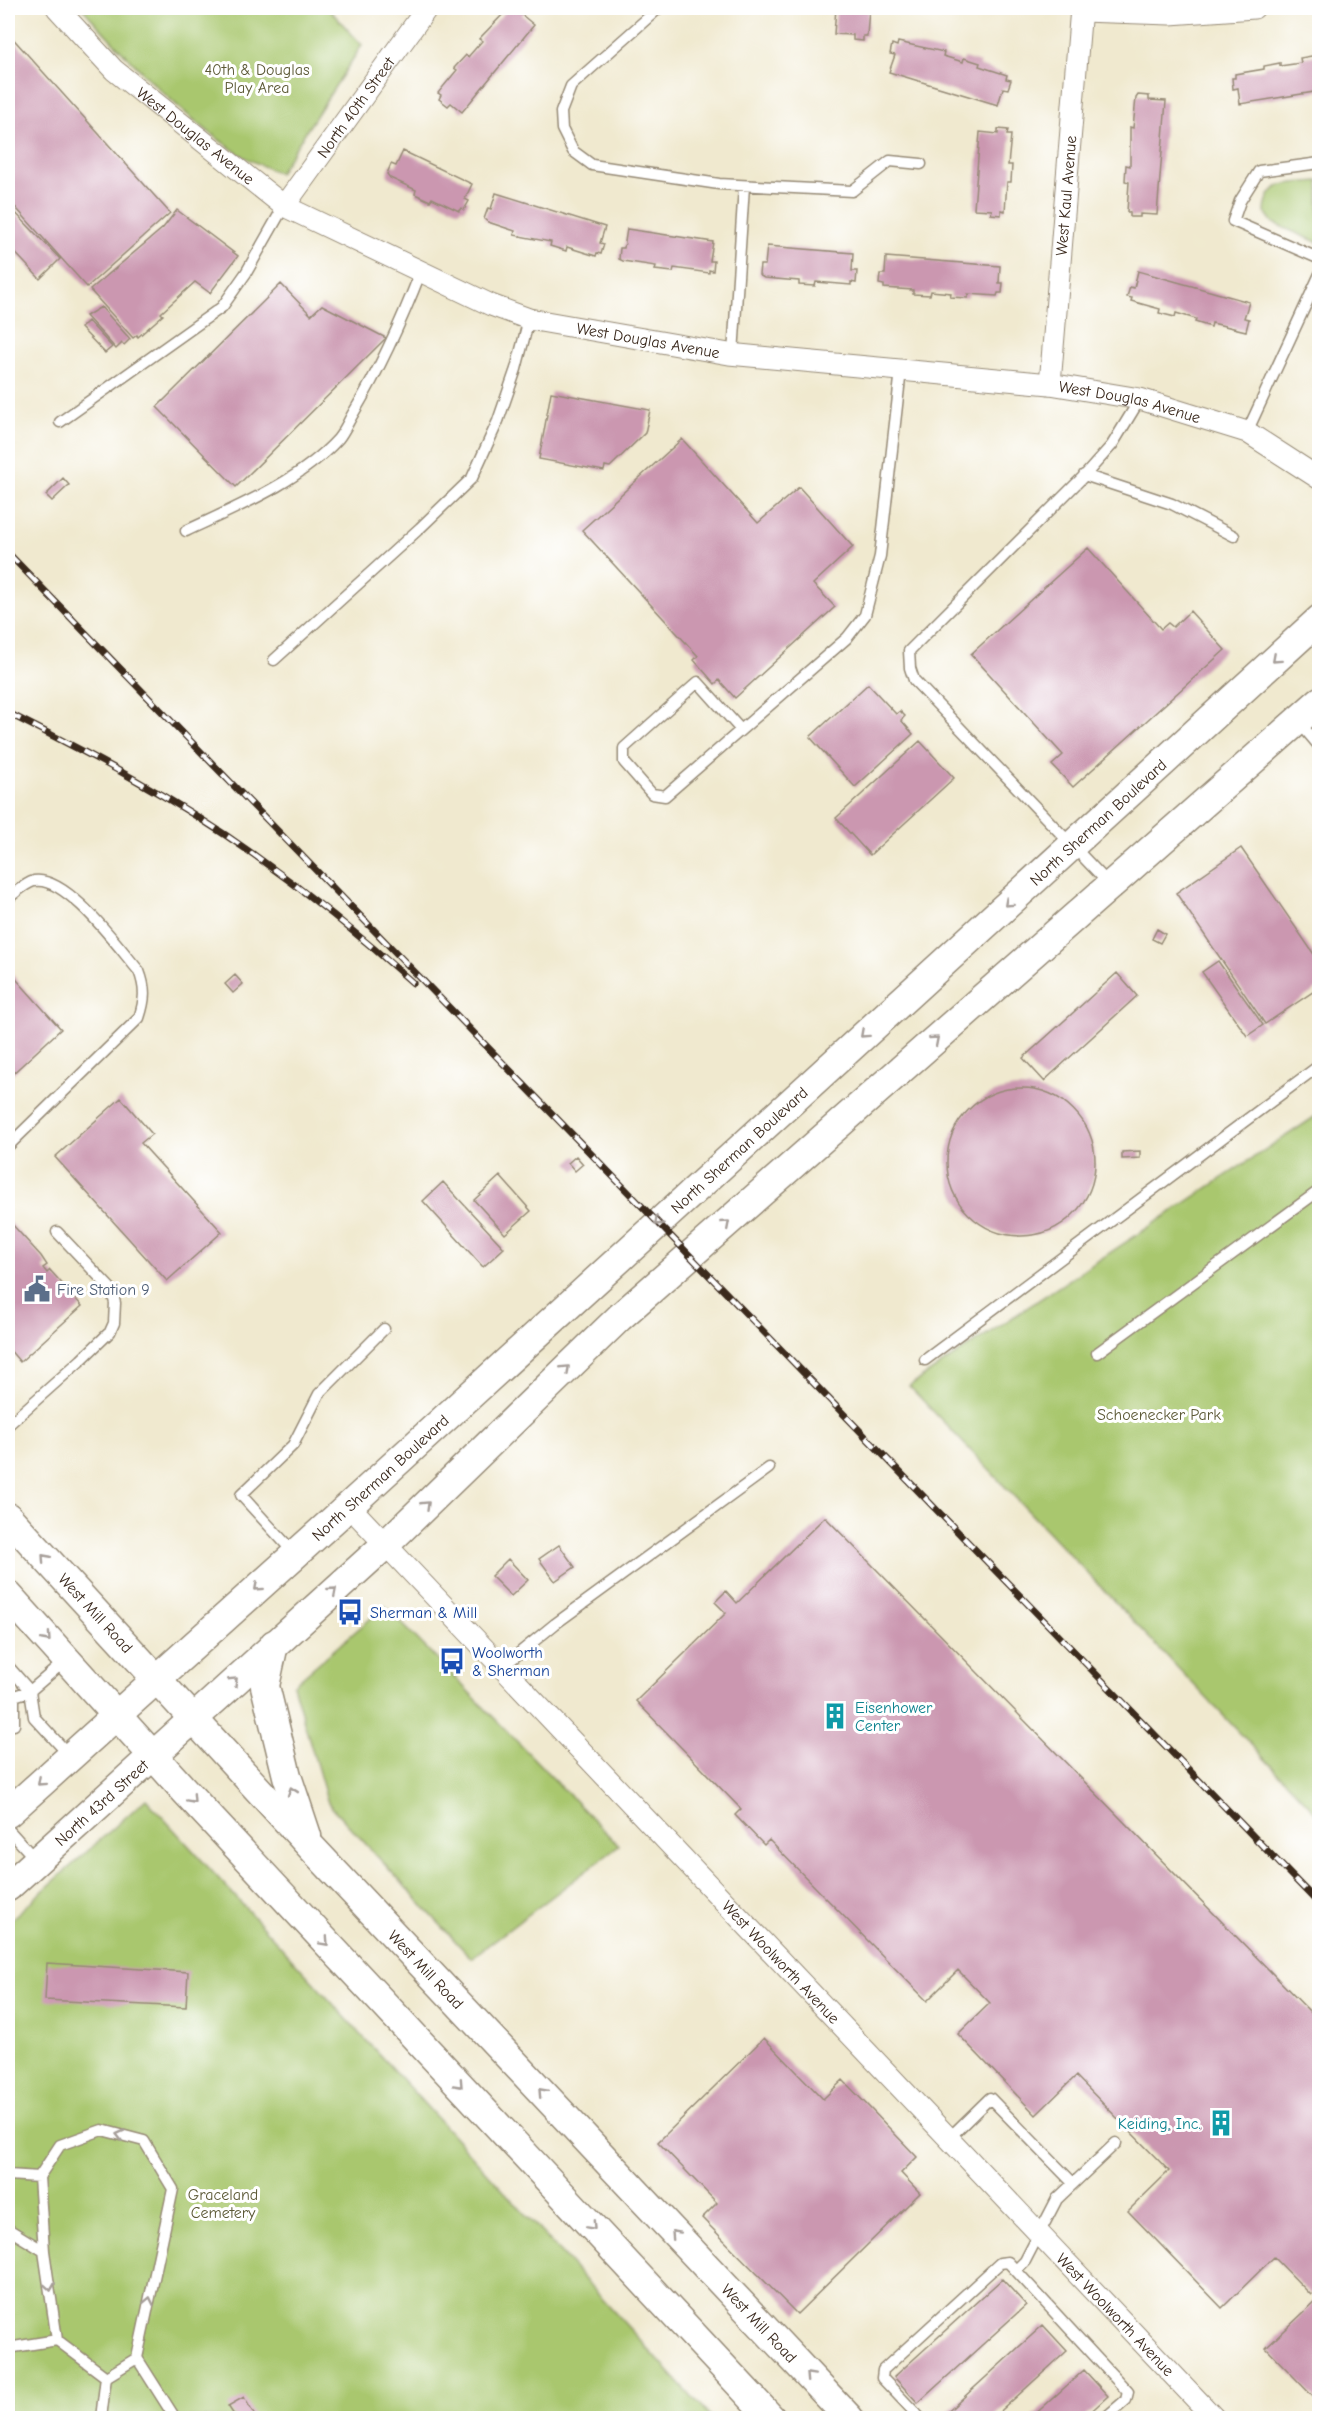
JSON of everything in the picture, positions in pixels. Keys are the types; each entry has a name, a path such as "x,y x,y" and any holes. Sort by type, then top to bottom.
{"main road":[{"name":"North Sherman Boulevard","path":"155,1678 349,1506 1320,619"},
{"path":"194,1719 384,1546 620,1317 1320,701"},
{"name":"West Mill Road","path":"8,1517 311,1847 849,2418"},
{"path":"8,1595 153,1756 771,2418"},
{"path":"274,1644 265,1686 286,1776 311,1847"},
{"path":"8,1813 155,1678"},
{"name":"North 43rd Street","path":"8,1887 194,1719"}],"street":[{"name":"West Douglas Avenue","path":"57,8 114,70 284,207 528,319 733,354 1050,384 1140,399 1247,432 1320,479"},
{"name":"North 40th Street","path":"284,207 427,8"},
{"path":"1081,9 1170,14 1254,8"},
{"name":"West Kaul Avenue","path":"1050,384 1081,9"},
{"name":"West Woolworth Avenue","path":"349,1506 384,1546 1040,2235 1203,2415"}],"lane":[{"path":"659,8 571,86 561,112 562,129 573,151 592,165 744,186 852,191 890,161 921,164"},
{"path":"1320,163 1259,171 1240,201 1233,221 1320,259"},
{"path":"733,354 744,186"},
{"path":"60,422 222,307 246,273 284,207"},
{"path":"186,531 290,479 338,439 363,398 400,324 421,271"},
{"path":"1247,432 1320,274"},
{"path":"274,660 472,478 498,421 516,369 528,319"},
{"path":"741,730 698,682 624,748 624,762 652,794 665,796 847,638 865,615 880,556 901,370"},
{"path":"1111,886 914,680 909,651 1112,445 1140,399"},
{"path":"1084,475 1172,504 1234,536"},
{"path":"1297,721 1320,747"},
{"path":"8,898 33,881 47,881 65,891 140,971 144,984 145,1001 139,1018 8,1146"},
{"path":"925,1360 1320,1065"},
{"path":"1097,1353 1320,1190"},
{"path":"8,1425 81,1360 110,1332 114,1323 115,1303 111,1289 57,1232"},
{"path":"295,1554 241,1495 293,1445 320,1394 384,1329"},
{"path":"501,1668 555,1624 769,1468"},
{"path":"14,1725 10,1698 30,1691 66,1660"},
{"path":"8,1666 30,1691 34,1717 70,1756"},
{"path":"8,1829 37,1860"},
{"path":"948,2139 990,2098 1073,2183"},
{"path":"106,2377 57,2340 44,2251 39,2177 60,2145 102,2130 144,2141 172,2189 137,2358 175,2418"},
{"path":"1016,2270 1025,2261 1057,2199 1116,2143"},
{"path":"8,2175 39,2177"},
{"path":"8,2229 44,2251"},
{"path":"920,2418 882,2378 883,2370 1000,2263 1008,2262 1128,2392 1126,2400 1105,2418"},
{"path":"8,2348 57,2340"},
{"path":"106,2377 137,2358"},
{"path":"101,2418 106,2377"}],"green space":[{"name":"40th & Douglas Play Area","path":"82,8 328,8 362,45 279,173 243,156 195,121 136,66"},
{"path":"1319,181 1319,243 1273,223 1265,212 1270,193 1276,188 1291,183"},
{"name":"Schoenecker Park","path":"1319,1114 1319,1816 909,1386"},
{"path":"385,1606 619,1846 471,1958 328,1803 293,1685"},
{"name":"Graceland Cemetery","path":"146,1799 711,2418 8,2418 8,1922"}],"building":[{"path":"509,8 520,8 525,11 522,15 534,25 462,112 451,103 448,106 439,99 441,95 438,93 457,70 454,68 466,55 468,57 482,41 479,39"},
{"path":"836,8 869,8 867,36 863,36 863,41 853,40 853,35 834,34"},
{"path":"8,33 170,213 87,287 8,199"},
{"path":"898,42 944,52 943,56 963,62 964,58 980,63 979,66 1007,75 1006,79 1011,80 1008,89 1003,88 998,105 889,72 895,55 890,54 892,44 897,46"},
{"path":"1317,55 1320,60 1320,91 1240,104 1238,88 1233,89 1232,78 1235,78 1235,74 1264,69 1264,66 1280,63 1280,66 1301,63 1300,58"},
{"path":"1138,95 1149,96 1149,100 1166,101 1157,215 1140,214 1140,217 1130,217 1130,212 1127,212 1129,182 1125,181 1126,165 1130,166 1130,127 1133,128"},
{"path":"998,129 1008,130 1007,135 1011,135 1008,165 1012,165 1011,182 1007,182 1005,211 1001,210 1001,215 991,214 992,210 974,209 980,132 998,134"},
{"path":"403,151 472,184 465,199 469,201 464,210 461,208 459,211 432,198 430,201 415,194 416,190 390,178 387,174 391,164 396,166"},
{"path":"496,193 605,227 600,243 604,244 601,254 597,253 596,256 567,247 566,251 550,246 551,242 514,235 515,231 488,222 484,219 488,208 491,209"},
{"path":"8,205 60,259 40,279 8,245"},
{"path":"177,210 238,256 210,293 195,282 161,313 163,315 138,337 137,335 133,338 90,290 163,228"},
{"path":"627,229 713,242 710,261 714,261 713,271 709,270 709,273 674,268 673,272 655,270 656,266 623,261 619,259 620,248 624,248"},
{"path":"767,246 853,253 852,271 857,271 856,283 851,282 851,285 816,282 815,286 799,285 799,281 764,278 759,275 760,265 765,265"},
{"path":"886,257 1000,266 999,283 1003,283 1002,293 998,293 997,296 968,294 968,298 950,297 951,293 931,291 930,295 913,294 913,290 884,288 884,285 879,284 880,274 885,274"},
{"path":"1138,271 1249,302 1244,318 1249,319 1246,331 1212,323 1211,327 1195,322 1196,319 1176,313 1175,317 1159,313 1160,309 1131,301 1132,298 1127,297 1130,287 1134,288"},
{"path":"281,284 311,315 322,305 386,338 236,487 157,407"},
{"path":"101,307 130,339 116,349 86,316"},
{"path":"88,321 112,347 105,353 81,328"},
{"path":"551,392 650,410 645,433 610,467 605,466 604,471 539,459"},
{"path":"682,439 758,523 799,487 853,547 813,584 835,607 735,698 719,680 715,684 694,660 698,656 582,530"},
{"path":"63,478 69,485 52,501 46,495"},
{"path":"1088,548 1161,629 1168,623 1173,627 1190,611 1225,650 1073,787 1052,765 1063,755 971,654"},
{"path":"868,684 896,714 900,711 905,716 901,720 913,734 855,787 810,737"},
{"path":"920,741 954,778 870,855 836,818"},
{"path":"1241,848 1320,963 1320,987 1265,1024 1176,893"},
{"path":"1157,929 1165,934 1160,943 1152,939"},
{"path":"1218,961 1263,1025 1247,1036 1202,972"},
{"path":"8,970 61,1029 8,1078"},
{"path":"1117,973 1137,996 1044,1081 1023,1058"},
{"path":"235,975 243,984 233,993 225,984"},
{"path":"1021,1088 1049,1094 1073,1110 1089,1134 1095,1162 1089,1190 1073,1214 1049,1230 1021,1236 993,1230 969,1214 953,1190 947,1162 953,1134 969,1110 993,1094"},
{"path":"121,1098 152,1134 141,1143 222,1232 167,1281 55,1157"},
{"path":"1140,1151 1140,1158 1122,1159 1122,1152"},
{"path":"576,1156 583,1164 575,1171 568,1163"},
{"path":"500,1176 531,1211 505,1234 474,1200"},
{"path":"443,1182 504,1248 483,1267 423,1201"},
{"name":"Fire Station 9","path":"10,1222 41,1256 47,1265 43,1268 47,1273 50,1270 82,1306 20,1362 8,1348 8,1224"},
{"path":"825,1517 1320,2022 1320,2287 1311,2295 1274,2257 1222,2308 1128,2211 1169,2171 1076,2076 1036,2115 958,2034 990,2003 958,1970 927,2001 769,1840 764,1845 735,1815 741,1809 636,1701 726,1613 715,1602 726,1591 737,1603"},
{"path":"559,1545 575,1567 555,1581 539,1559"},
{"path":"508,1559 528,1580 511,1596 491,1576"},
{"path":"47,1963 188,1972 186,2007 45,2000"},
{"path":"764,2038 823,2099 843,2080 917,2157 901,2173 920,2193 797,2314 702,2218 717,2203 658,2142"},
{"path":"1002,2279 1026,2305 918,2403 894,2377"},
{"path":"1320,2297 1320,2404 1266,2348"},
{"path":"1043,2325 1067,2351 993,2418 941,2418"},
{"path":"1084,2370 1108,2396 1084,2418 1031,2418"},
{"path":"244,2397 256,2418 236,2418 228,2406"}],"railway":[{"path":"8,553 1320,1905"},
{"path":"8,713 133,779 224,834 315,900 413,983"}],"place":[{"name":"Fire Station 9","path":"37,1289"},
{"name":"Sherman & Mill","path":"350,1612"},
{"name":"Woolworth & Sherman","path":"452,1661"},
{"name":"Eisenhower Center","path":"835,1716"},
{"name":"Keiding, Inc.","path":"1221,2123"}]}
